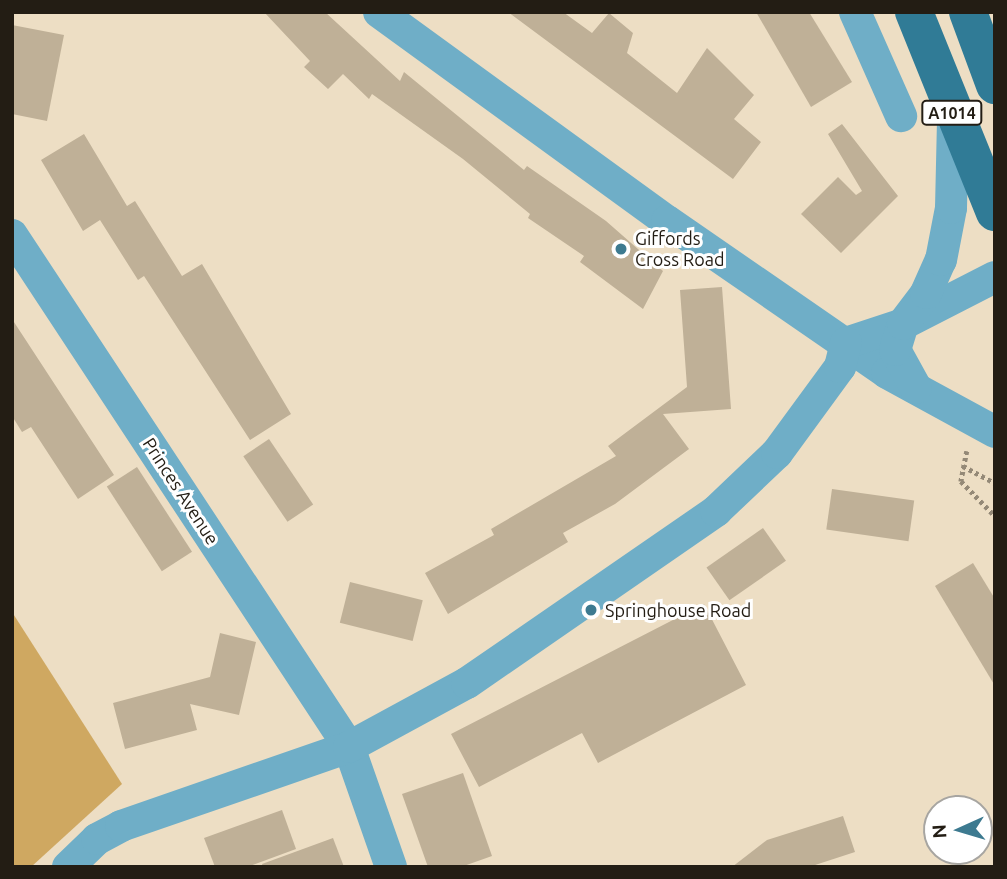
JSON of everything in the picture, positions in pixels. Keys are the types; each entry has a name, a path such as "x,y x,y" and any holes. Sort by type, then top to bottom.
{"main road":[{"name":"A1014","path":"914,12 953,117 995,212"},
{"name":"A1014","path":"968,12 995,85"}],"street":[{"path":"379,12 667,222 916,389 995,432"},
{"path":"855,12 901,116"},
{"path":"916,389 895,350 903,324 926,293 941,260 951,208 953,117"},
{"name":"Princes Avenue","path":"12,235 349,747 391,867"},
{"path":"846,343 903,324 995,277"},
{"path":"68,867 97,839 121,826 349,747 467,684 716,511 777,453 840,368 846,343"}],"path":[{"path":"995,483 963,466 961,481 995,516"}],"shaded area":[{"path":"12,612 122,784 31,867 12,867"}],"building":[{"path":"264,12 325,12 400,81 404,72 524,170 527,166 606,221 663,271 643,309 580,262 584,256 528,218 530,214 463,159 372,94 369,99 343,74 328,89 304,67 310,61"},
{"path":"508,12 563,12 592,33 609,13 633,33 627,53 677,93 707,48 754,95 734,119 761,142 733,179"},
{"path":"756,12 809,12 852,82 811,107"},
{"path":"12,25 64,35 47,121 12,114"},
{"path":"842,124 898,196 841,253 801,214 838,177 856,195 862,191 828,134"},
{"path":"84,134 127,206 135,201 182,276 202,264 291,414 250,440 144,276 138,280 100,220 83,231 41,160"},
{"path":"722,287 731,409 663,414 689,449 615,504 563,533 568,542 448,614 425,573 494,535 491,529 616,456 608,446 687,387 680,290"},
{"path":"12,319 114,475 78,499 31,427 22,432 12,416"},
{"path":"269,439 313,504 287,522 243,456"},
{"path":"137,467 192,552 162,571 107,487"},
{"path":"832,489 914,501 908,541 826,530"},
{"path":"763,528 786,561 729,600 706,568"},
{"path":"973,563 995,599 995,686 935,586"},
{"path":"350,582 423,600 413,641 340,623"},
{"path":"704,604 746,685 598,763 582,733 479,787 451,734"},
{"path":"220,633 256,642 239,715 190,704 197,730 125,749 113,703 210,677"},
{"path":"463,773 492,856 461,867 428,867 402,794"},
{"path":"282,810 296,849 247,867 215,867 204,838"},
{"path":"843,816 855,852 809,867 732,867 767,840"},
{"path":"333,838 344,867 263,867 262,864"}],"place":[{"name":"Giffords Cross Road","path":"621,249"},
{"name":"Springhouse Road","path":"591,610"}]}
